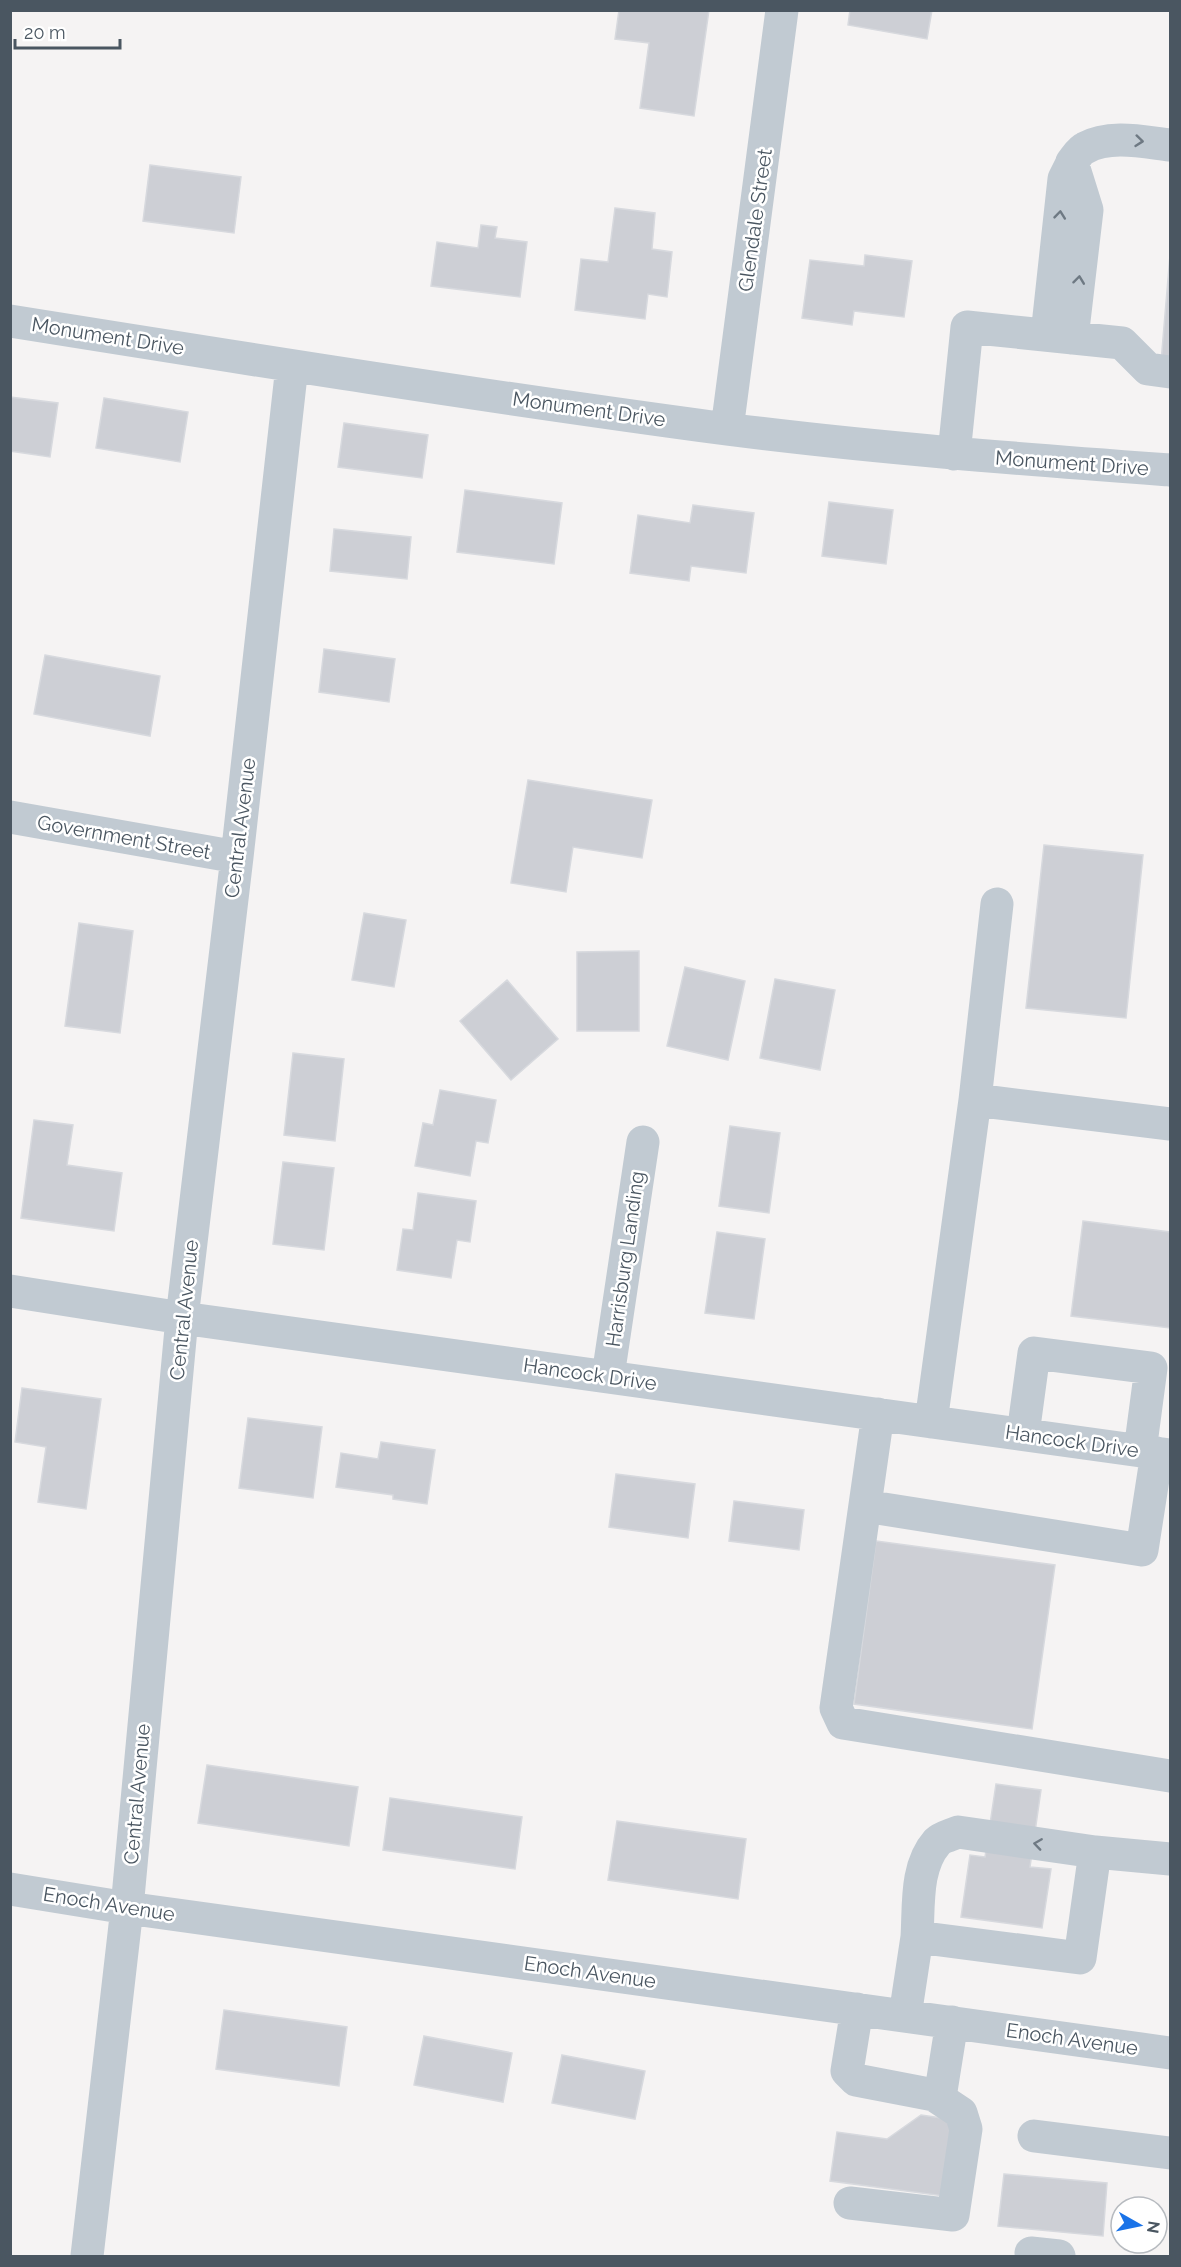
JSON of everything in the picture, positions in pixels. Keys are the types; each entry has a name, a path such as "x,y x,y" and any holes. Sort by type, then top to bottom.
{"street":[{"name":"Glendale Street","path":"727,429 782,10"},
{"path":"1060,337 1087,210 1072,162 1084,148 1102,142 1124,140 1170,145"},
{"name":"Monument Drive","path":"10,321 292,366 727,429 954,454 1170,470"},
{"path":"954,454 967,327 1122,343 1148,369 1170,372"},
{"name":"Central Avenue","path":"87,2256 127,1908 182,1318 292,366"},
{"name":"Government Street","path":"10,817 237,856"},
{"path":"931,1422 975,1100 997,904"},
{"path":"975,1100 1170,1124"},
{"name":"Harrisburg Landing","path":"608,1376 643,1142"},
{"name":"Hancock Drive","path":"10,1291 182,1318 1156,1453"},
{"path":"865,1506 1142,1550 1156,1453 1150,1368 1034,1353 1023,1434"},
{"path":"878,1414 836,1708 843,1723 1170,1776"},
{"path":"905,2016 917,1937 920,1884 926,1860 938,1841 958,1832 1095,1852 1170,1859"},
{"path":"917,1937 1080,1958 1095,1852"},
{"name":"Enoch Avenue","path":"10,1889 127,1908 1170,2053"},
{"path":"850,2203 953,2215 966,2129 961,2113 934,2095 856,2080 847,2071 857,2009"},
{"path":"934,2095 941,2091 952,2022"},
{"path":"1034,2136 1170,2153"}],"building":[{"path":"619,10 709,10 694,116 640,108 649,43 615,39"},
{"path":"850,10 932,10 927,39 848,25"},
{"path":"150,165 241,177 234,233 143,221"},
{"path":"615,208 655,213 652,249 672,252 667,297 648,294 645,319 575,310 581,259 608,262"},
{"path":"481,225 497,227 495,238 527,242 520,297 431,286 437,242 478,248"},
{"path":"865,255 912,261 904,317 854,311 852,325 802,318 810,260 864,266"},
{"path":"1170,255 1170,363 1161,362"},
{"path":"10,397 58,403 50,457 10,451"},
{"path":"104,398 188,412 180,462 96,448"},
{"path":"344,423 428,435 422,478 338,467"},
{"path":"465,490 562,503 554,564 457,552"},
{"path":"829,502 893,510 886,564 822,556"},
{"path":"693,505 754,513 746,573 691,566 689,581 630,573 638,515 690,523"},
{"path":"334,529 411,537 407,579 330,571"},
{"path":"324,649 395,659 389,702 319,692"},
{"path":"45,655 160,676 150,736 34,714"},
{"path":"528,780 652,800 642,858 573,847 566,892 511,883"},
{"path":"1044,845 1143,855 1126,1018 1026,1008"},
{"path":"364,913 406,920 394,987 352,980"},
{"path":"79,923 133,931 120,1033 65,1026"},
{"path":"639,951 639,1031 577,1031 577,952"},
{"path":"685,967 745,981 728,1060 667,1046"},
{"path":"775,979 835,990 820,1070 760,1058"},
{"path":"507,980 558,1039 511,1080 460,1021"},
{"path":"293,1053 344,1059 335,1141 284,1135"},
{"path":"440,1090 496,1100 488,1143 476,1141 470,1176 415,1166 423,1123 433,1125"},
{"path":"34,1120 73,1125 67,1165 122,1173 114,1231 21,1218"},
{"path":"730,1126 780,1133 769,1213 719,1206"},
{"path":"283,1162 334,1168 324,1250 273,1244"},
{"path":"418,1193 476,1201 470,1242 457,1240 451,1278 397,1270 403,1229 413,1230"},
{"path":"1083,1221 1170,1232 1170,1328 1071,1316"},
{"path":"717,1232 765,1239 754,1319 705,1313"},
{"path":"22,1388 101,1399 86,1509 38,1502 46,1447 15,1442"},
{"path":"248,1418 322,1427 313,1498 239,1488"},
{"path":"381,1442 435,1450 427,1504 393,1499 393,1495 336,1487 341,1453 378,1459"},
{"path":"616,1474 695,1484 688,1538 609,1527"},
{"path":"734,1501 804,1510 799,1550 729,1541"},
{"path":"876,1541 1055,1565 1032,1729 854,1704"},
{"path":"207,1765 358,1787 349,1846 198,1823"},
{"path":"996,1784 1041,1790 1030,1867 1051,1869 1042,1928 961,1917 970,1855 985,1857"},
{"path":"390,1798 522,1817 515,1869 383,1850"},
{"path":"617,1821 746,1839 738,1899 608,1880"},
{"path":"224,2010 347,2027 339,2086 216,2069"},
{"path":"424,2036 512,2053 503,2102 414,2085"},
{"path":"562,2055 645,2071 635,2119 552,2103"},
{"path":"921,2115 955,2120 944,2196 830,2181 837,2132 887,2139"},
{"path":"1004,2174 1107,2183 1103,2236 998,2226"}]}
